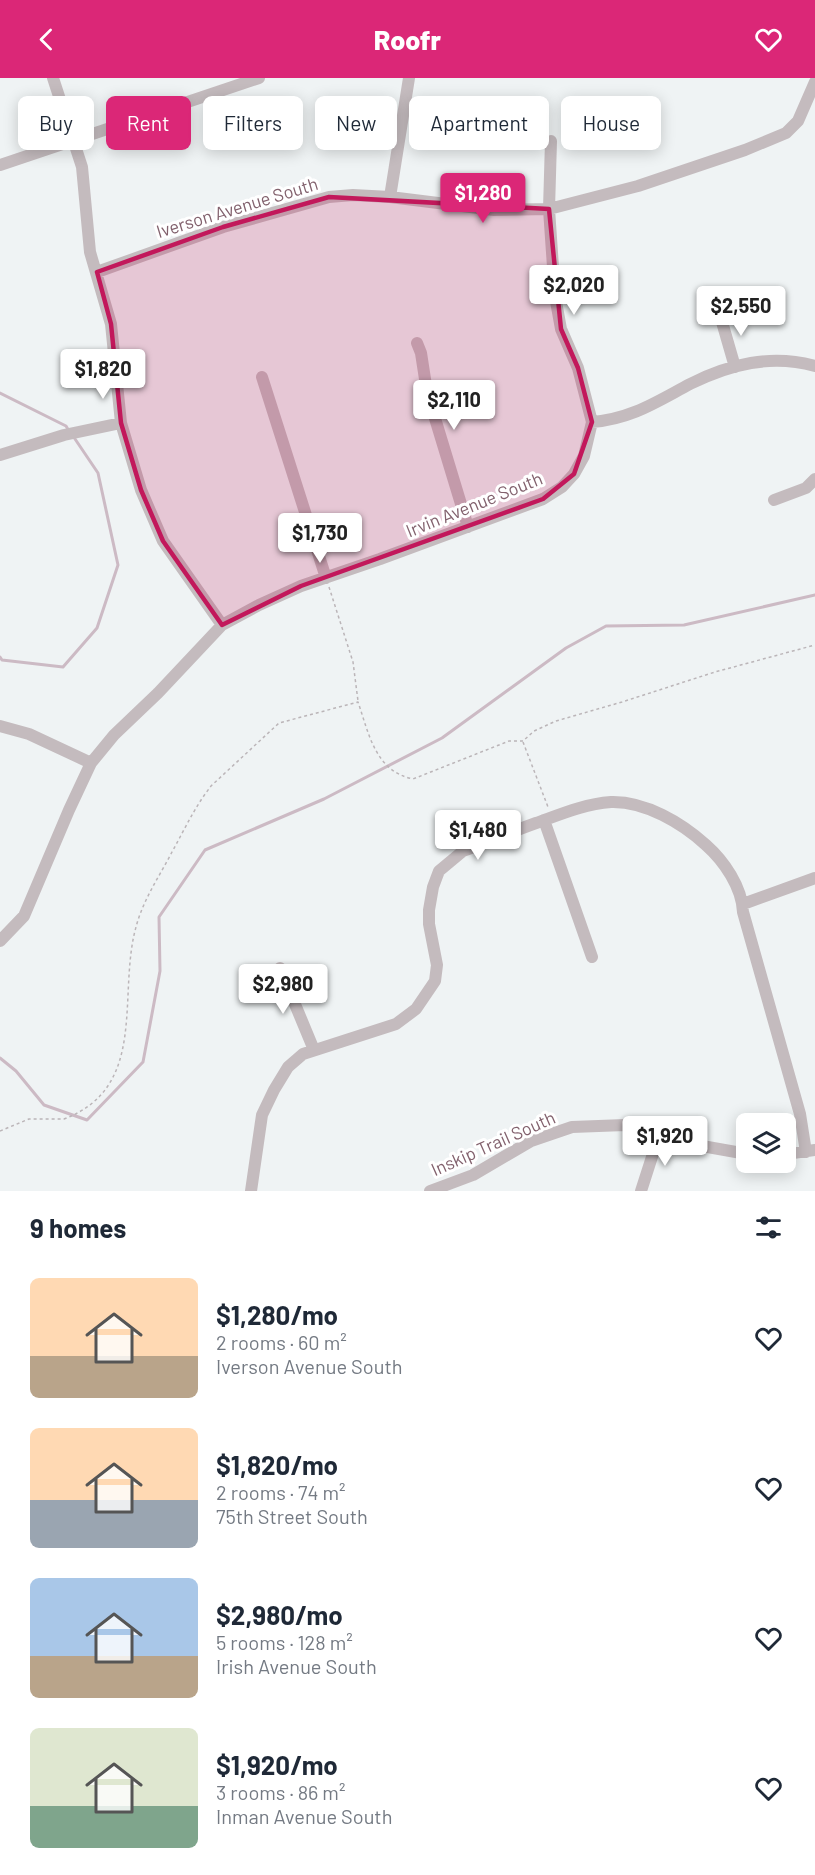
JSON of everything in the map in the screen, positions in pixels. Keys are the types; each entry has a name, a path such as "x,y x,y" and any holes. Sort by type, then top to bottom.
{"street":[{"path":"53,78 59,96"},
{"path":"94,133 259,78"},
{"path":"390,197 409,78"},
{"name":"Iverson Avenue South","path":"98,272 223,227 316,199 353,195 390,197 494,210 549,210 638,186 745,150 786,133 798,121 815,82"},
{"path":"550,141 549,210 555,296 561,329 578,368 592,422 634,414 692,383 735,367 785,359 815,366"},
{"path":"0,165 43,150"},
{"path":"76,150 82,167 90,252 98,272 111,324 121,423 141,490 163,541 222,625"},
{"path":"725,307 722,322 735,367"},
{"path":"417,343 421,353 427,392 468,527"},
{"path":"262,377 326,578"},
{"name":"Irvin Avenue South","path":"0,941 24,916 91,763 114,735 158,693 222,625 259,604 543,499 562,487 574,474 584,456 592,422"},
{"path":"0,455 64,435 121,423"},
{"path":"774,500 806,488 815,479"},
{"path":"0,726 29,734 91,763"},
{"path":"251,1191 262,1115 288,1067 303,1054 396,1024 416,1009 435,981 437,965 429,924 429,910 433,887 439,871 462,851 579,807 613,802 646,808 695,836 717,855 730,874 743,904 743,912 810,1151"},
{"path":"548,819 592,957"},
{"path":"743,904 815,878"},
{"path":"280,968 314,1050"},
{"name":"Inskip Trail South","path":"430,1191 473,1174 531,1141 572,1127 625,1125 674,1141 736,1152"},
{"path":"641,1191 659,1135"}],"path":[{"path":"326,578 353,662 358,702 382,763 407,778 413,779 509,741 523,741 534,731 556,721 715,672 815,645"},
{"path":"0,1131 29,1119 69,1117 91,1104 109,1086 123,1050 131,955 136,926 150,890 193,811 211,786 279,723 358,702"},
{"path":"523,741 548,819"}],"highlighted area":[{"path":"329,197 549,209 561,329 578,368 592,422 574,474 543,499 301,586 222,625 163,541 141,490 121,423 111,324 97,272 223,227"}],"waterway":[{"path":"0,393 66,426 69,431"},
{"path":"0,657 2,660 63,667 97,628 118,565 98,473 73,436"},
{"path":"0,1058 16,1071 44,1105 87,1120 143,1062 160,971 159,917 205,850 324,799 442,738 566,648 606,626 684,625 815,595"}]}
